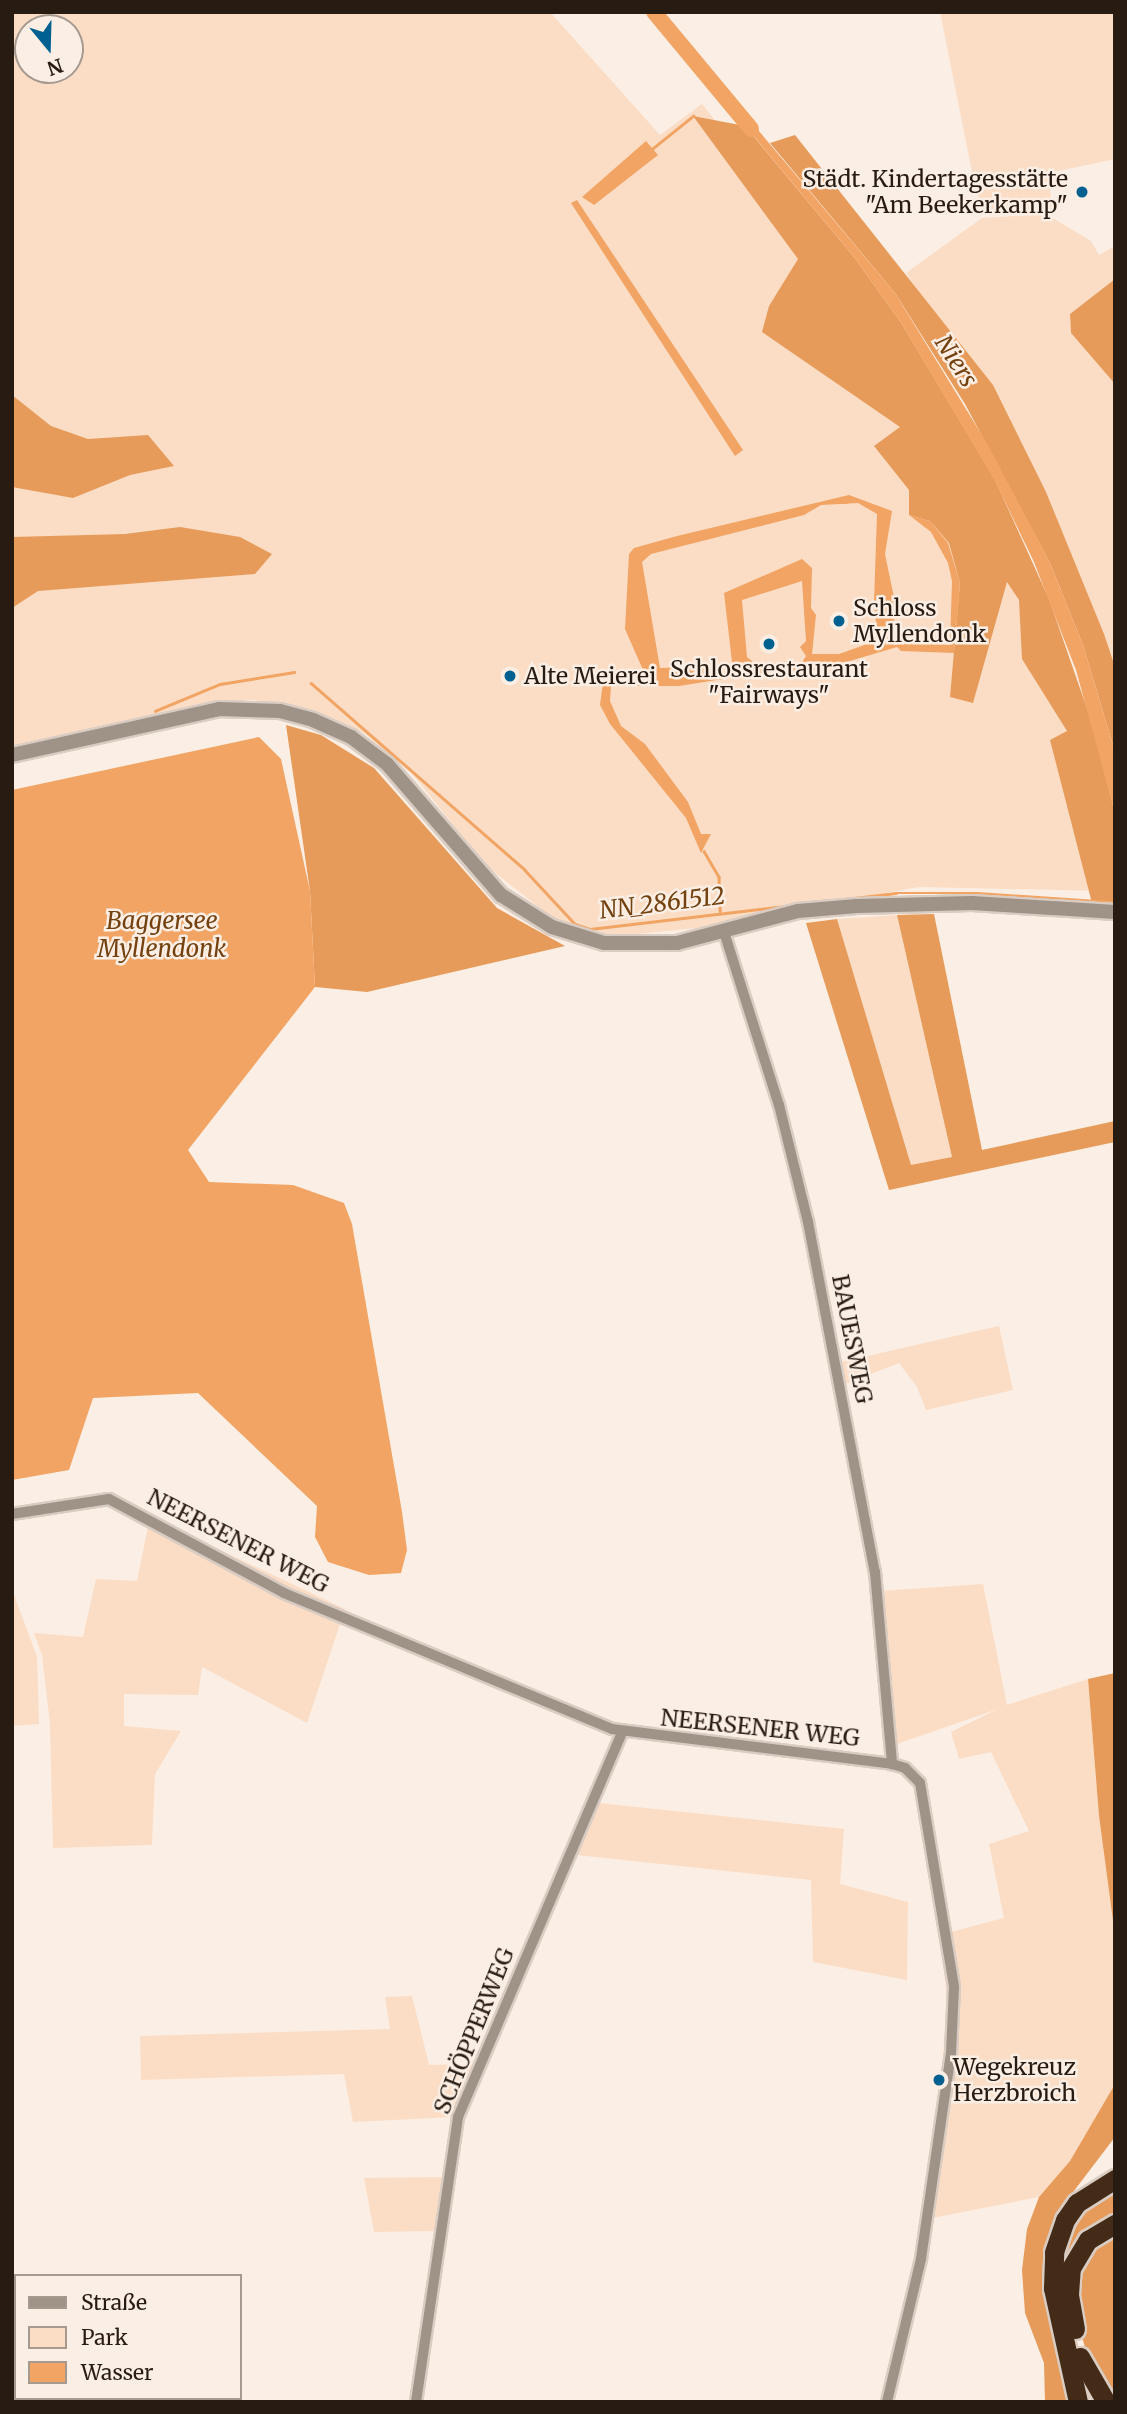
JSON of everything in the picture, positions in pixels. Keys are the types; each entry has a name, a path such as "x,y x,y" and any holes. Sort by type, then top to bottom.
{"highway":[{"path":"1078,2402 1053,2288 1054,2252 1062,2228 1077,2203 1115,2179"},
{"path":"1089,2402 1069,2294 1071,2269 1088,2240 1115,2224"},
{"path":"1080,2357 1106,2402"}],"street":[{"path":"12,755 204,711 250,708 300,716 341,732 381,758 480,876 538,920 578,937 626,945 670,944 797,911 904,903 1115,912"},
{"name":"BAUESWEG","path":"724,932 779,1105 808,1223 875,1572 892,1764"},
{"name":"NEERSENER WEG","path":"12,1514 112,1500 284,1593 622,1733 892,1764 905,1768 920,1783 954,1987 951,2053 921,2259 887,2402"},
{"name":"SCHÖPPERWEG","path":"416,2402 458,2117 622,1733"}],"green space":[{"path":"12,12 550,12 660,135 702,104 841,279 960,463 1055,682 1104,891 919,887 696,928 609,937 558,922 485,865 410,771 364,733 310,712 254,700 200,704 12,748"},
{"path":"940,12 1115,12 1115,159 1049,173 1052,212 1038,207 995,216 987,213 976,192"},
{"path":"1046,214 1091,241 1099,255 1115,246 1115,279 1070,314 1071,333 1115,384 1115,667 1046,492 906,273 982,218"},
{"path":"897,915 952,1157 911,1166 837,919"},
{"path":"999,1326 1013,1390 926,1410 917,1387 899,1363 845,1384 841,1362"},
{"path":"150,1517 345,1609 307,1723 202,1667 198,1695 124,1694 124,1726 181,1731 155,1774 152,1845 53,1848 50,1724 42,1655 34,1633 83,1637 96,1579 137,1581"},
{"path":"983,1584 1007,1705 1088,1679 1099,1816 1115,1936 1115,2084 1070,2161 1039,2197 922,2220 940,2104 947,1995 939,1935 1004,1918 989,1844 1029,1831 991,1752 959,1759 951,1732 998,1709 894,1745 881,1591"},
{"path":"12,1589 37,1657 39,1724 12,1726"},
{"path":"599,1803 844,1829 840,1884 908,1902 907,1980 813,1962 811,1880 577,1855"},
{"path":"412,1996 429,2065 475,2064 453,2117 353,2122 344,2074 141,2080 140,2036 390,2029 385,1997"},
{"path":"445,2177 436,2231 374,2232 364,2178"}],"shaded area":[{"path":"693,116 745,126 854,257 902,324 995,480 1049,599 1091,720 1115,813 1115,906 1093,907 1050,740 1067,731 1022,659 1019,600 1007,582 973,703 950,697 960,583 949,543 930,521 909,515 909,490 874,446 900,427 762,332 769,306 798,259"},
{"path":"795,135 993,385 1046,492 1115,667 1115,752 1083,645 1050,563 965,404 895,293 770,143"},
{"path":"1115,279 1115,384 1071,333 1070,314"},
{"path":"12,395 51,426 88,439 148,435 174,466 130,475 73,498 12,487"},
{"path":"180,527 240,537 272,554 255,574 38,591 12,608 12,537 125,534"},
{"path":"286,725 321,735 374,768 497,908 565,946 367,992 315,987 310,891"},
{"path":"934,914 982,1150 1115,1121 1115,1142 889,1190 806,923 837,919 911,1165 952,1157 897,915"},
{"path":"1115,1673 1115,1936 1099,1816 1088,1679"},
{"path":"1115,2084 1115,2137 1064,2204 1049,2238 1072,2402 1045,2402 1044,2363 1025,2313 1022,2270 1027,2229 1039,2197 1070,2161"},
{"path":"1115,2189 1115,2220 1067,2256 1060,2255 1077,2216 1098,2196"},
{"path":"1115,2230 1115,2402 1089,2361 1080,2330 1077,2281 1087,2250"}],"water":[{"path":"743,112 895,293 988,445 1050,563 1083,645 1115,752 1115,813 1076,670 1034,562 995,481 902,324 854,257 737,116"},
{"path":"646,141 658,155 594,205 582,197"},
{"path":"577,200 743,450 735,456 571,203"},
{"path":"849,495 892,511 885,554 895,602 893,643 950,645 952,581 948,563 931,532 909,515 930,521 948,543 960,583 954,653 901,651 897,647 823,669 734,679 724,593 802,559 812,568 811,608 816,615 812,654 839,654 873,642 877,633 874,602 877,514 858,503 821,505 804,515 651,554 642,562 660,668 720,666 723,679 679,686 611,686 610,701 621,726 645,744 688,802 701,834 711,834 701,853 686,818 610,724 600,705 603,682 647,679 625,629 629,554 634,548","holes":["802,581 806,641 800,647 806,656 801,664 753,662 747,657 742,600"]},
{"name":"Baggersee Myllendonk","path":"259,737 281,759 310,891 315,987 188,1150 209,1182 293,1185 344,1203 352,1224 402,1512 407,1550 401,1573 369,1575 328,1562 315,1537 317,1506 198,1393 93,1398 69,1470 12,1480 12,790"}],"waterway":[{"name":"Niers","path":"654,12 751,129"},
{"path":"652,149 693,116"},
{"name":"NN_2861512","path":"155,711 220,684 294,672"},
{"name":"NN_2861512","path":"311,683 525,870 575,924 590,929 896,893 977,893 1111,902"},
{"path":"704,851 719,877 720,911"}],"place":[{"name":"Städt. Kindertagesstätte \"Am Beekerkamp\"","path":"1082,192"},
{"name":"Schloss Myllendonk","path":"839,621"},
{"name":"Schlossrestaurant \"Fairways\"","path":"769,644"},
{"name":"Alte Meierei","path":"510,676"},
{"name":"Wegekreuz Herzbroich","path":"939,2080"}]}
